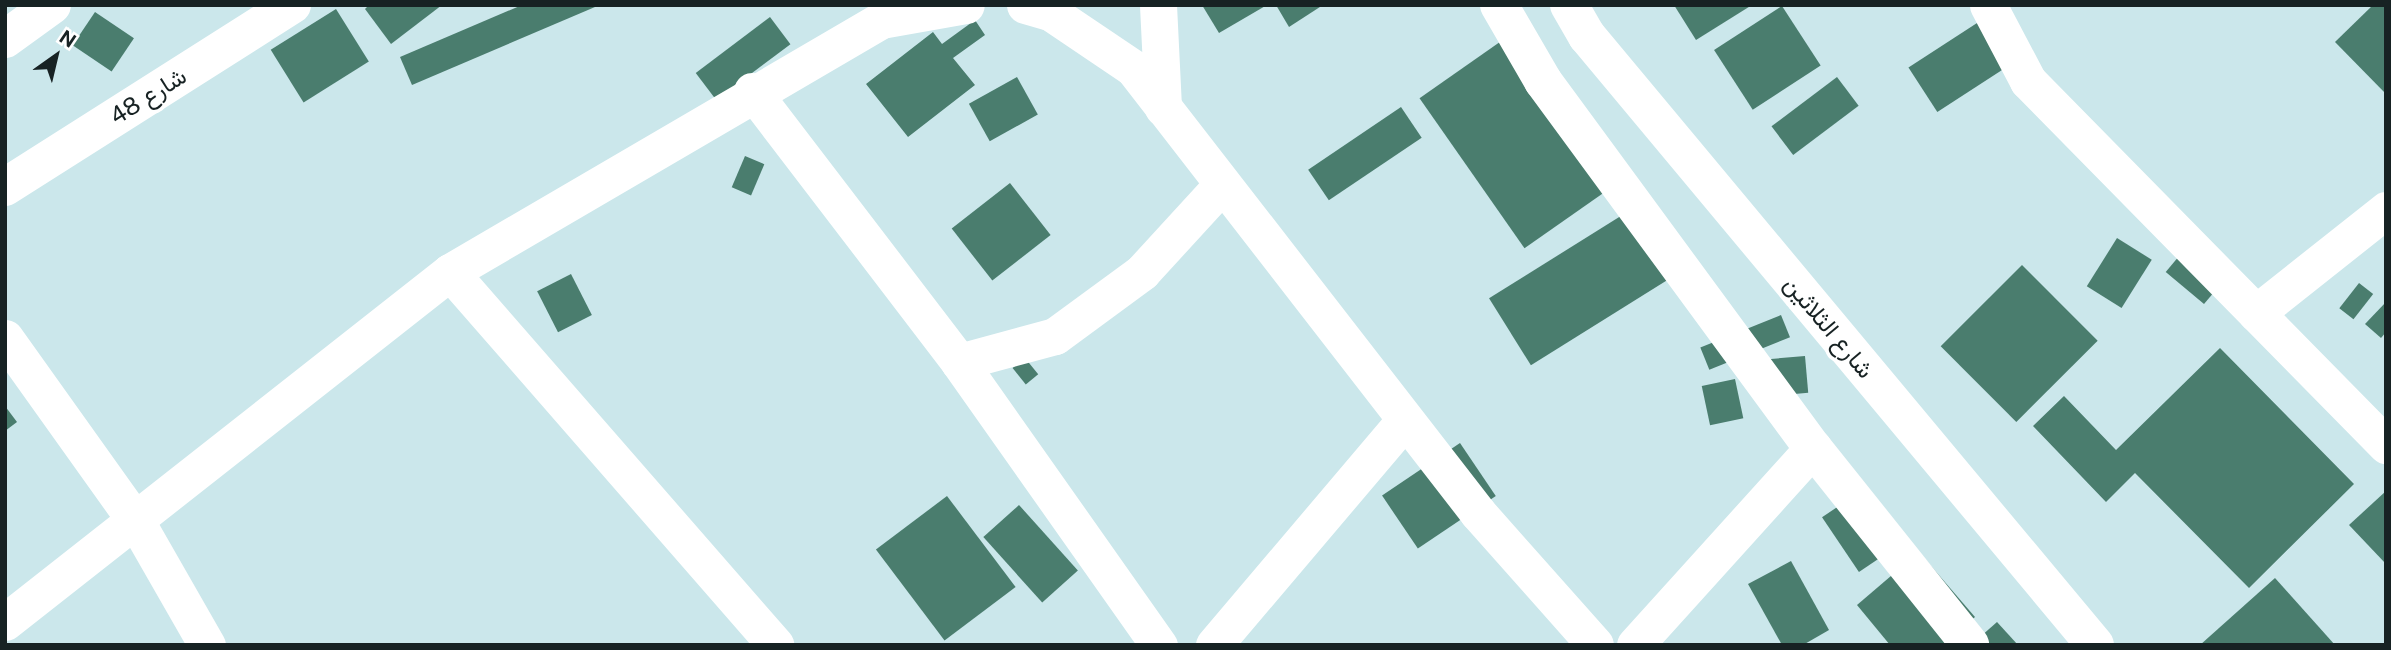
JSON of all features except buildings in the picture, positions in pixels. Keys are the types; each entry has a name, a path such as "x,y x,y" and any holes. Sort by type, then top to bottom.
{"street":[{"path":"5,39 52,5"},
{"name":"شارع 48","path":"5,187 292,5"},
{"path":"5,622 137,523 450,272 752,91 881,20 966,5"},
{"path":"1025,5 1050,12 1133,68 1220,187 1404,421 1595,645"},
{"path":"1158,5 1163,108"},
{"path":"1499,5 1543,81 1813,448 1970,645"},
{"name":"شارع الثلاثين","path":"1569,5 1596,47 2095,645"},
{"path":"1988,5 2028,81 2386,445"},
{"path":"752,91 959,362 1160,645"},
{"path":"959,362 1055,336 1142,272 1220,187"},
{"path":"2256,313 2386,211"},
{"path":"450,272 775,645"},
{"path":"5,338 137,523 207,645"},
{"path":"1214,645 1404,421"},
{"path":"1635,645 1813,448"}]}
